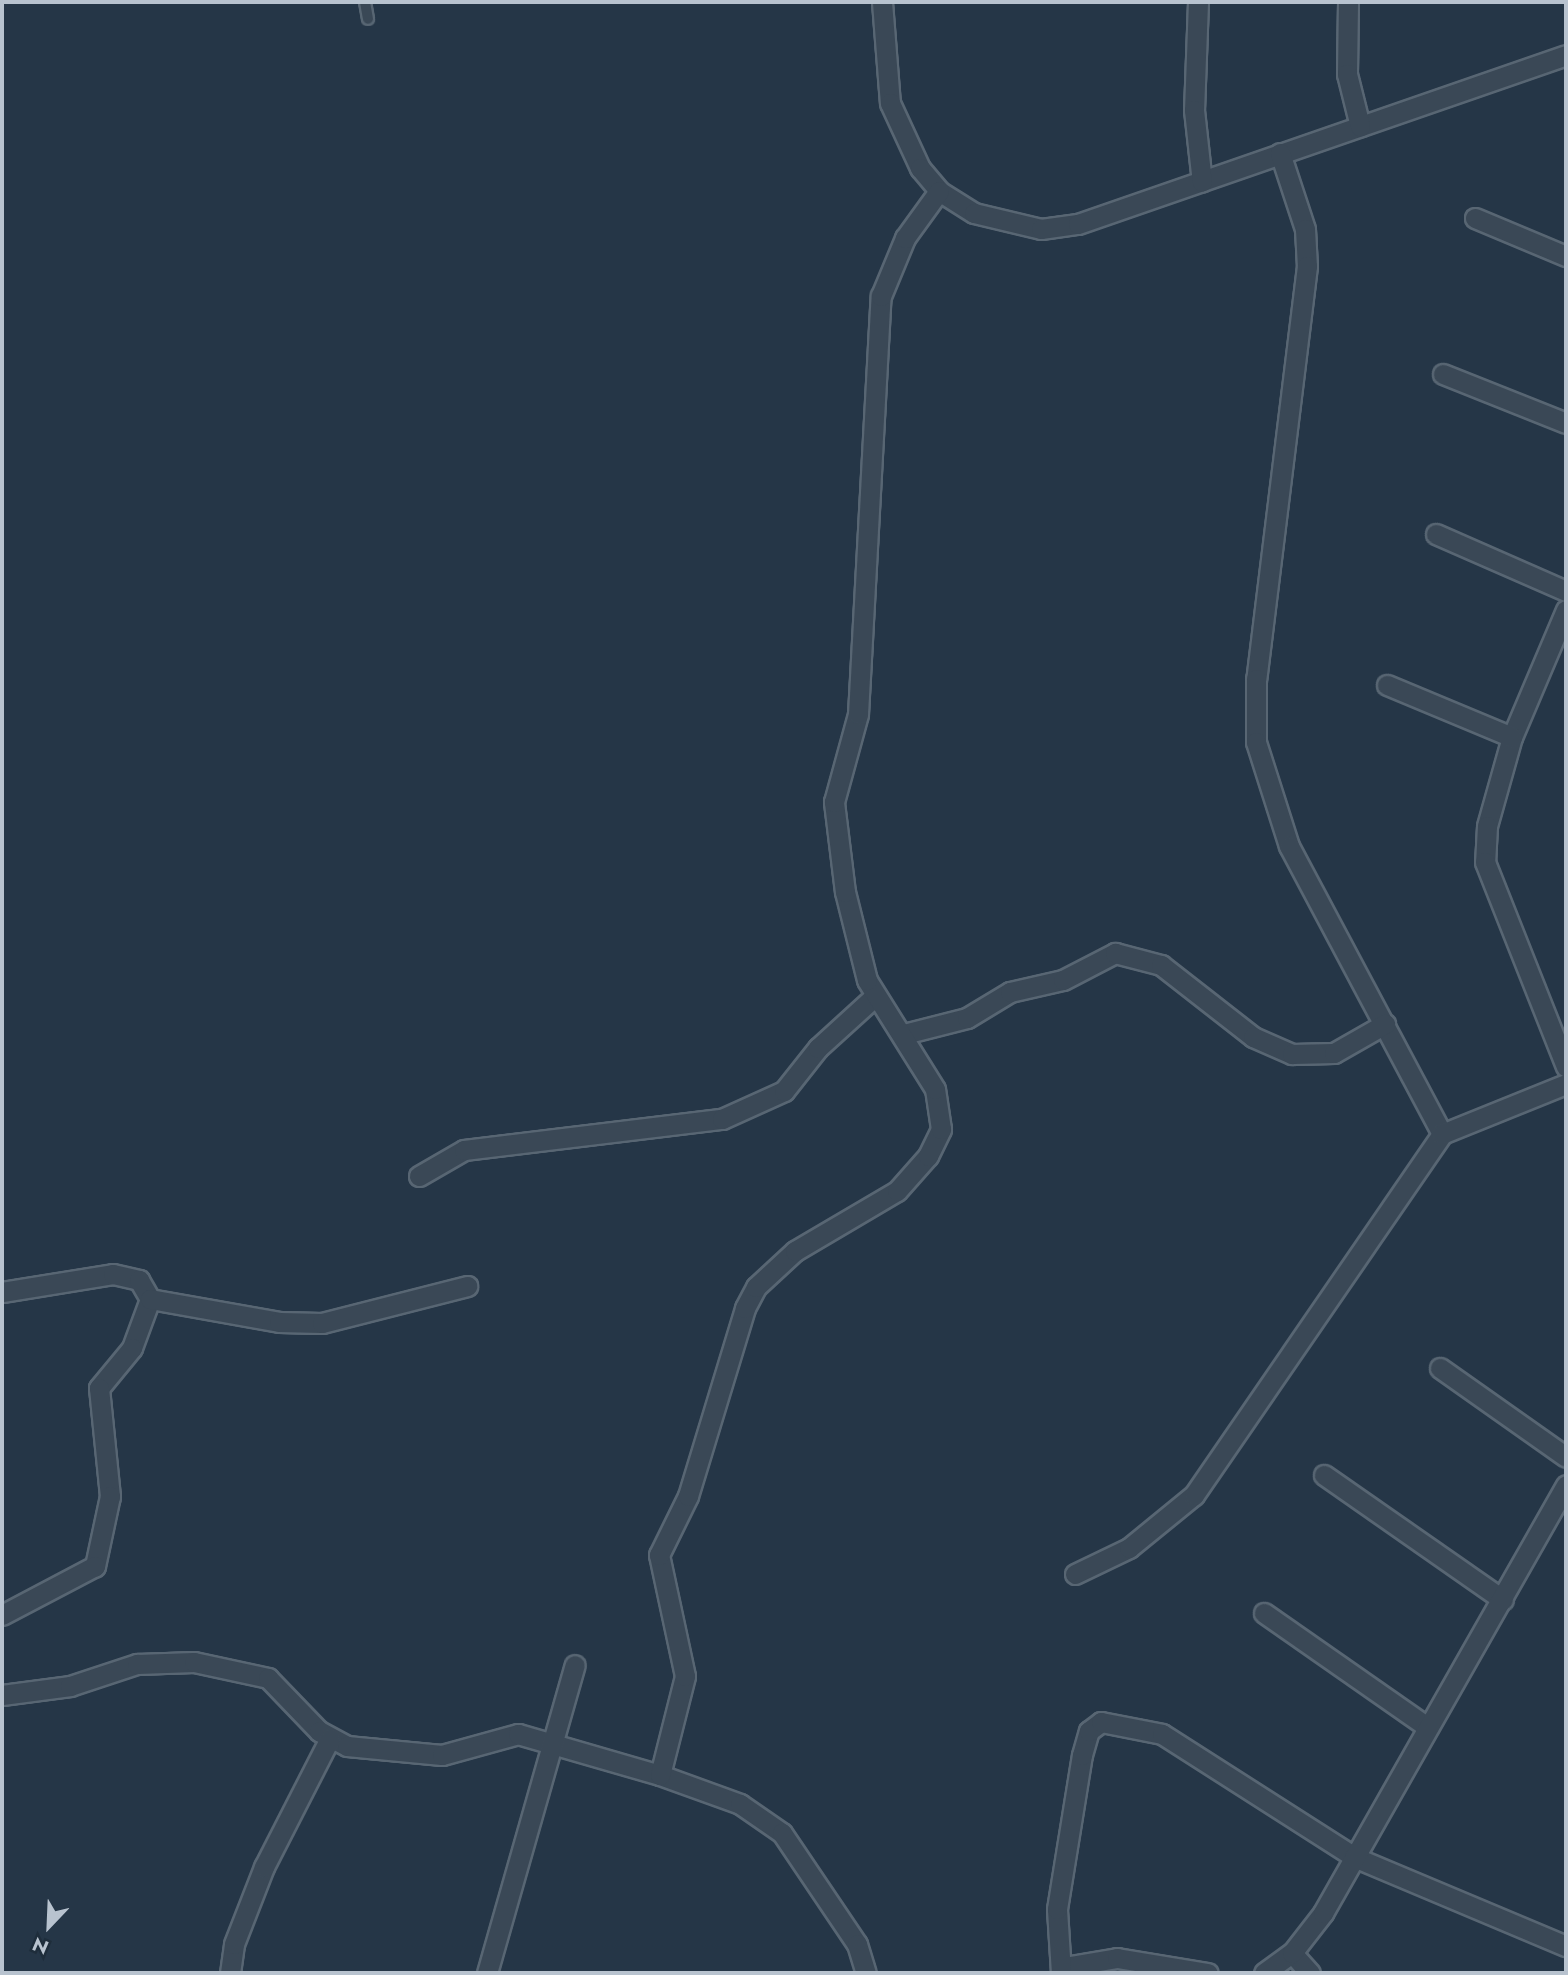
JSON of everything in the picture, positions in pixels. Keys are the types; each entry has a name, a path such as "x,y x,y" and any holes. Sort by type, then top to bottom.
{"street":[{"path":"882,2 897,128 939,191 997,222 1056,229 1202,182 1566,55"},
{"path":"1198,2 1194,110 1202,182"},
{"path":"1348,2 1346,61 1360,126"},
{"path":"1280,153 1305,229 1307,266 1256,679 1256,742 1289,846 1442,1134"},
{"path":"660,1775 685,1676 659,1555 688,1496 737,1326 756,1287 795,1251 897,1191 935,1144 940,1104 904,1034 874,997 845,892 834,802 855,734 861,675 881,296 894,258 939,191"},
{"path":"1475,218 1566,256"},
{"path":"1443,374 1566,423"},
{"path":"1436,534 1566,591"},
{"path":"1566,610 1512,737 1487,826 1485,862 1566,1067"},
{"path":"1387,685 1512,737"},
{"path":"904,1034 967,1017 1010,992 1063,980 1115,953 1161,965 1253,1037 1292,1054 1334,1053 1385,1024"},
{"path":"419,1175 464,1150 722,1119 784,1091 874,997"},
{"path":"1074,1574 1129,1548 1194,1495 1442,1134 1566,1084"},
{"path":"2,1292 113,1273 139,1280 150,1299 279,1322 322,1322 467,1286"},
{"path":"2,1615 95,1566 110,1496 99,1388 132,1348 150,1299"},
{"path":"1440,1368 1566,1457"},
{"path":"1324,1475 1503,1600"},
{"path":"1264,1973 1292,1953 1354,1857 1426,1726 1503,1600 1566,1485"},
{"path":"1264,1613 1426,1726"},
{"path":"2,1695 70,1686 137,1664 194,1662 268,1678 330,1738 414,1755 458,1752 501,1734 552,1742 660,1775 740,1804 782,1833 857,1944 866,1973"},
{"path":"487,1973 575,1665"},
{"path":"1208,1973 1117,1958 1063,1970 1057,1909 1082,1755 1094,1724 1146,1728 1187,1746 1354,1857 1566,1946"},
{"path":"230,1973 234,1944 260,1877 330,1738"},
{"path":"1292,1953 1310,1973"}],"lane":[{"path":"365,2 368,19"}]}
